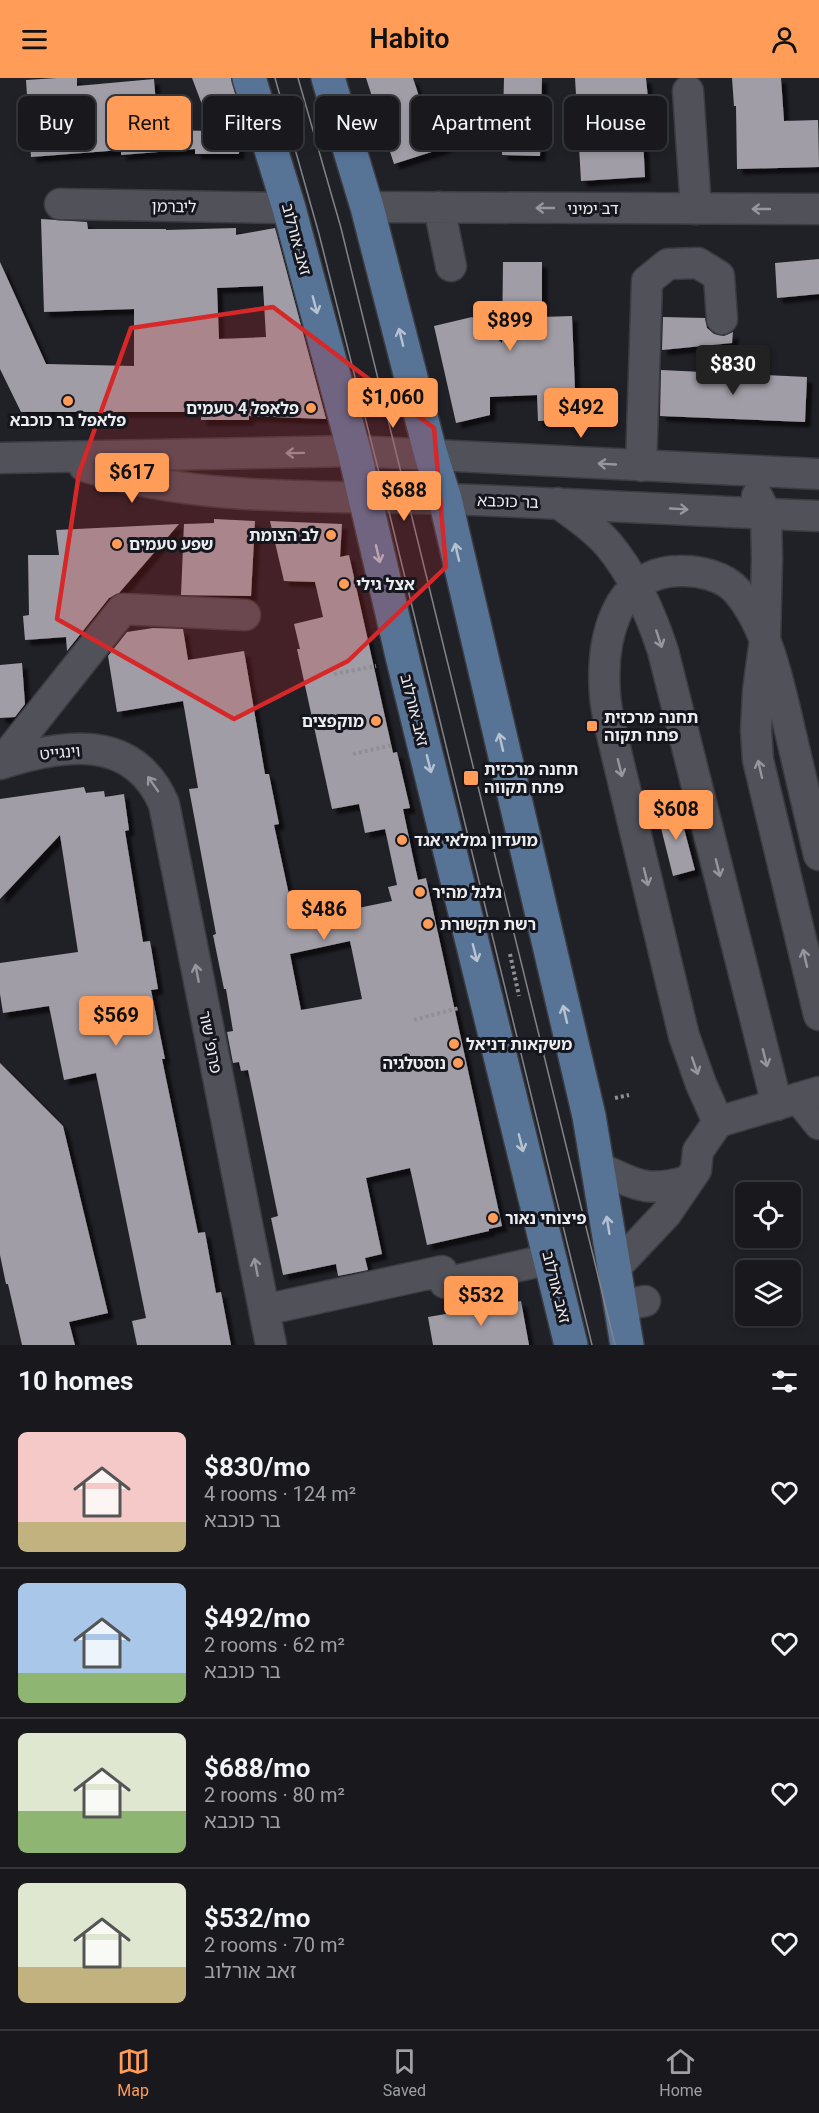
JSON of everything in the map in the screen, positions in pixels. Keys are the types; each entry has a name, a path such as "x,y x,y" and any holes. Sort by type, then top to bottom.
{"main road":[{"name":"זאב אורלוב","path":"249,78 289,208 354,451 571,1345"},
{"path":"328,78 367,207 431,454 445,499 589,1116 615,1268 633,1303 627,1345"}],"street":[{"path":"688,91 696,208"},
{"name":"ליברמן","path":"60,204 289,208"},
{"name":"דב ימיני","path":"367,207 819,209"},
{"path":"439,207 451,266"},
{"path":"641,466 647,281 668,264 698,263 719,276 722,319"},
{"name":"בר כוכבא","path":"0,458 354,451 819,474"},
{"name":"בר כוכבא","path":"58,458 108,474 147,483 220,493 558,503 819,516"},
{"path":"728,470 744,480 757,495 766,514 765,639 758,691 756,731 758,760 819,1015"},
{"path":"558,503 607,543 652,616 798,1098 819,1124"},
{"path":"718,1122 701,1084 684,1036 613,740 605,695 605,658 611,627 620,604 644,579 666,571 694,570 716,577 736,589 751,611 765,639 819,855"},
{"path":"0,764 123,609 245,615"},
{"name":"וינגייט","path":"0,764 36,753 72,749 99,749 121,756"},
{"name":"פרופ' שור","path":"121,756 141,770 156,786 164,804 271,1345"},
{"path":"615,1268 666,1214 696,1170 698,1151 718,1122 798,1098"},
{"path":"598,1167 647,1187 666,1187 688,1181"},
{"path":"264,1310 442,1271 445,1284 550,1258"}],"path":[{"path":"334,674 403,660"},
{"path":"353,754 423,739"},
{"path":"414,1020 486,1002"}],"highlighted area":[{"path":"273,307 434,428 446,567 348,661 234,719 57,619 79,473 131,328"}],"building":[{"path":"77,78 77,86 154,79 155,96 107,96 107,150 121,150 31,157 31,150 95,150 95,96 27,96 26,80"},
{"path":"192,78 231,78 236,96 203,96 203,107"},
{"path":"366,78 413,78 419,96 411,96 411,150 438,150 394,164 389,150 399,150 399,96 372,96"},
{"path":"504,78 542,78 542,96 504,96"},
{"path":"575,78 646,78 648,96 576,96"},
{"path":"732,78 781,78 784,121 818,120 819,167 737,169 736,106 734,106"},
{"path":"191,131 203,131 203,150 239,150 239,154 195,154 195,149 191,149"},
{"path":"121,150 183,150 121,155"},
{"path":"502,150 540,150 540,156 502,155"},
{"path":"579,150 644,150 645,177 581,181"},
{"path":"41,219 87,222 88,229 236,228 236,235 275,228 326,419 249,416 249,420 201,420 201,412 21,412 0,369 0,262 46,364 134,366 134,309 44,312","holes":["263,286 266,337 219,339 217,288"]},
{"path":"819,259 819,294 777,298 775,263"},
{"path":"503,262 542,262 542,317 572,316 575,390 564,391 565,420 538,421 537,395 490,397 490,415 456,423 434,326 472,317 502,343"},
{"path":"663,317 705,318 707,328 714,334 724,336 733,332 732,343 662,350"},
{"path":"661,370 807,377 805,422 660,416"},
{"path":"214,519 255,521 251,596 181,595 184,524 214,523"},
{"path":"270,521 342,524 340,557 349,555 393,753 397,752 410,808 403,809 418,880 426,878 502,1226 427,1245 410,1168 366,1178 382,1254 365,1258 368,1270 338,1276 336,1264 283,1275 271,1218 278,1216 248,1070 241,1071 239,1062 233,1063 227,1032 233,1031 213,935 216,934 189,789 198,788 183,701 117,712 108,656 127,632 153,628 183,629 188,660 244,651 265,774 269,774 279,824 274,825 294,918 310,915 310,918 392,901 388,887 397,885 385,829 365,833 359,804 332,809 297,649 300,649 294,624 323,617 315,582 284,581","holes":["350,941 362,999 301,1010 290,954"]},
{"path":"179,524 119,593 109,598 67,651 66,637 25,640 23,616 29,615 28,555 59,555 56,530"},
{"path":"22,663 25,704 15,717 0,718 0,665"},
{"path":"84,787 86,793 104,791 105,797 124,794 129,830 125,831 143,942 150,941 158,989 151,990 165,1059 162,1059 198,1233 205,1232 216,1293 221,1292 231,1345 137,1345 132,1321 146,1318 96,1073 64,1080 49,1006 3,1013 0,994 0,963 78,952 60,835 0,899 0,799"},
{"path":"678,806 695,870 673,876 657,812"},
{"path":"0,1063 63,1126 108,1313 69,1322 75,1345 22,1345 0,1255"},
{"path":"521,1301 529,1345 433,1345 428,1317"}],"tram line":[{"path":"275,78 319,234 391,520 592,1345"},
{"path":"298,78 341,228 615,1345"}],"place":[{"name":"פלאפל בר כוכבא","path":"68,401"},
{"name":"פלאפל 4 טעמים","path":"311,408"},
{"name":"לב הצומת","path":"331,535"},
{"name":"שפע טעמים","path":"117,544"},
{"name":"אצל גילי","path":"344,584"},
{"name":"מוקפצים","path":"376,721"},
{"name":"תחנה מרכזית פתח תקוה","path":"592,726"},
{"name":"תחנה מרכזית פתח תקווה","path":"471,778"},
{"name":"מועדון גמלאי אגד","path":"402,840"},
{"name":"גלגל מהיר","path":"420,892"},
{"name":"רשת תקשורת","path":"428,924"},
{"name":"משקאות דניאל","path":"454,1044"},
{"name":"נוסטלגיה","path":"458,1063"},
{"name":"פיצוחי נאור","path":"493,1218"}]}
